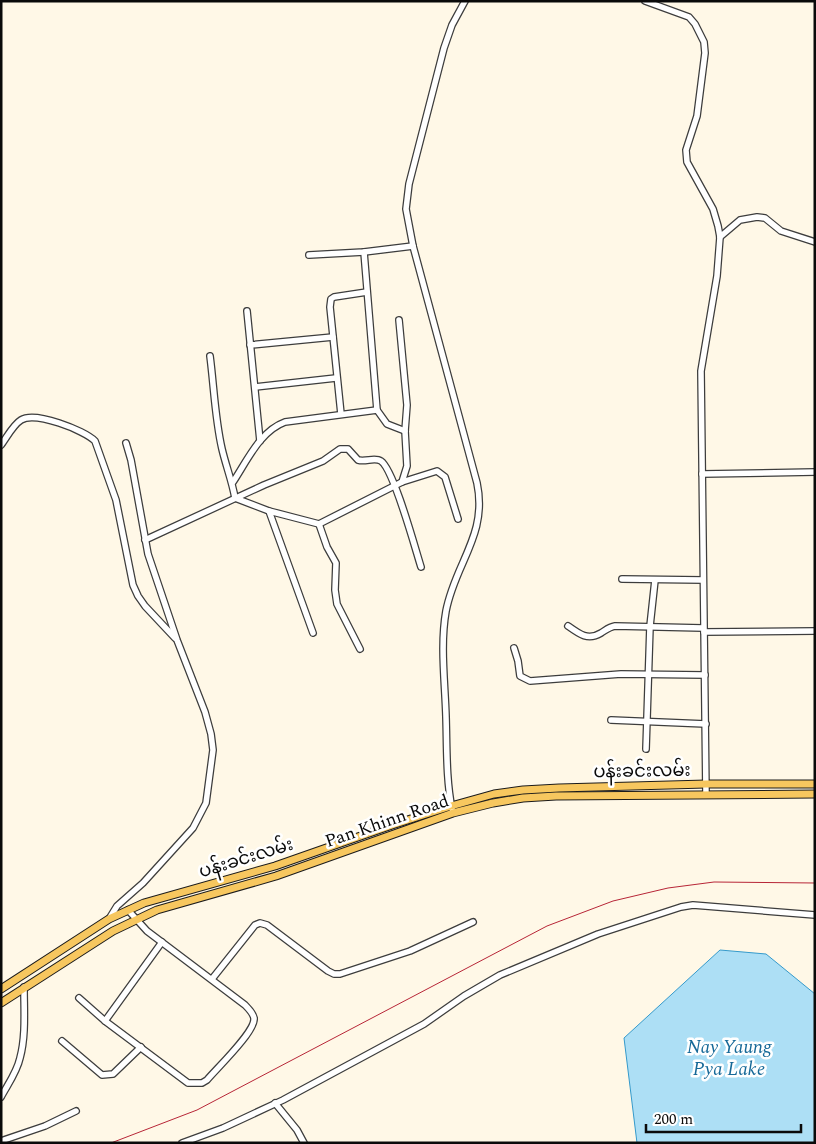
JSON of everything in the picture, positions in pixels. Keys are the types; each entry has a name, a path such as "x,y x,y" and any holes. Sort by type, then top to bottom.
{"main road":[{"name":"ပန်းခင်းလမ်း","path":"1,989 109,919 144,903 275,866 452,810 494,794 523,790 706,784 815,784"},
{"name":"Pan Khinn Road","path":"1,1003 113,931 135,919 182,902 276,876 452,810 493,802 556,796 815,794"}],"street":[{"path":"452,810 448,778 444,656 445,624 451,595 477,528 480,501 477,483 413,246 406,209 409,184 444,48 452,25 465,1"},
{"path":"645,1 689,17 695,24 704,42 705,53 697,116 685,156 709,200 720,237 715,292 701,371 706,795"},
{"path":"720,237 733,226 747,218 761,217 781,231 815,242"},
{"path":"718,226 733,226"},
{"path":"309,255 364,252 413,246"},
{"path":"364,252 377,410 387,424 405,431"},
{"path":"341,414 336,378 330,307 331,299 367,292"},
{"path":"247,311 260,441"},
{"path":"399,320 407,405 405,431 407,466 402,482"},
{"path":"250,345 333,337"},
{"path":"210,356 220,441 233,482 235,498"},
{"path":"255,387 336,378"},
{"path":"233,482 260,441 275,425 285,422 377,410"},
{"path":"1,445 19,421 32,417 42,418 88,434 95,441 116,500 133,585 138,596 177,640"},
{"path":"109,919 117,906 143,883 193,828 206,803 213,750 205,712 177,640 144,540 131,460 126,443"},
{"path":"144,540 235,498 323,461 344,448 348,449 358,460 380,460 384,464 395,485 421,567"},
{"path":"235,498 270,512 319,524 395,485 436,471 445,477 458,519"},
{"path":"702,474 815,472"},
{"path":"270,512 313,632"},
{"path":"319,524 327,547 336,563 335,590 337,604 360,649"},
{"path":"622,579 703,580"},
{"path":"646,748 650,626 655,580"},
{"path":"568,626 583,637 600,634 608,628 615,626 650,626 704,630 815,631"},
{"path":"514,648 520,676 530,682 648,674 705,675"},
{"path":"611,720 647,720 706,724"},
{"path":"182,1143 223,1128 275,1103 424,1024 464,996 500,975 598,934 693,905 815,915"},
{"path":"79,998 188,1083 202,1083 207,1080 252,1031 254,1020 252,1013 245,1005 147,931 128,910"},
{"path":"212,980 255,925 260,923 267,925 328,971 340,974 410,951 473,922"},
{"path":"105,1020 162,942"},
{"path":"1,1097 16,1070 20,1058 23,1039 24,987"},
{"path":"62,1041 102,1075 113,1074 141,1047"},
{"path":"275,1103 297,1130 304,1143"},
{"path":"1,1141 45,1126 76,1111"}],"water":[{"name":"Nay Yaung Pya Lake","path":"720,950 766,954 815,994 815,1143 637,1143 624,1038"}],"railway":[{"path":"111,1143 197,1110 547,926 613,901 668,888 714,882 815,883"}]}
